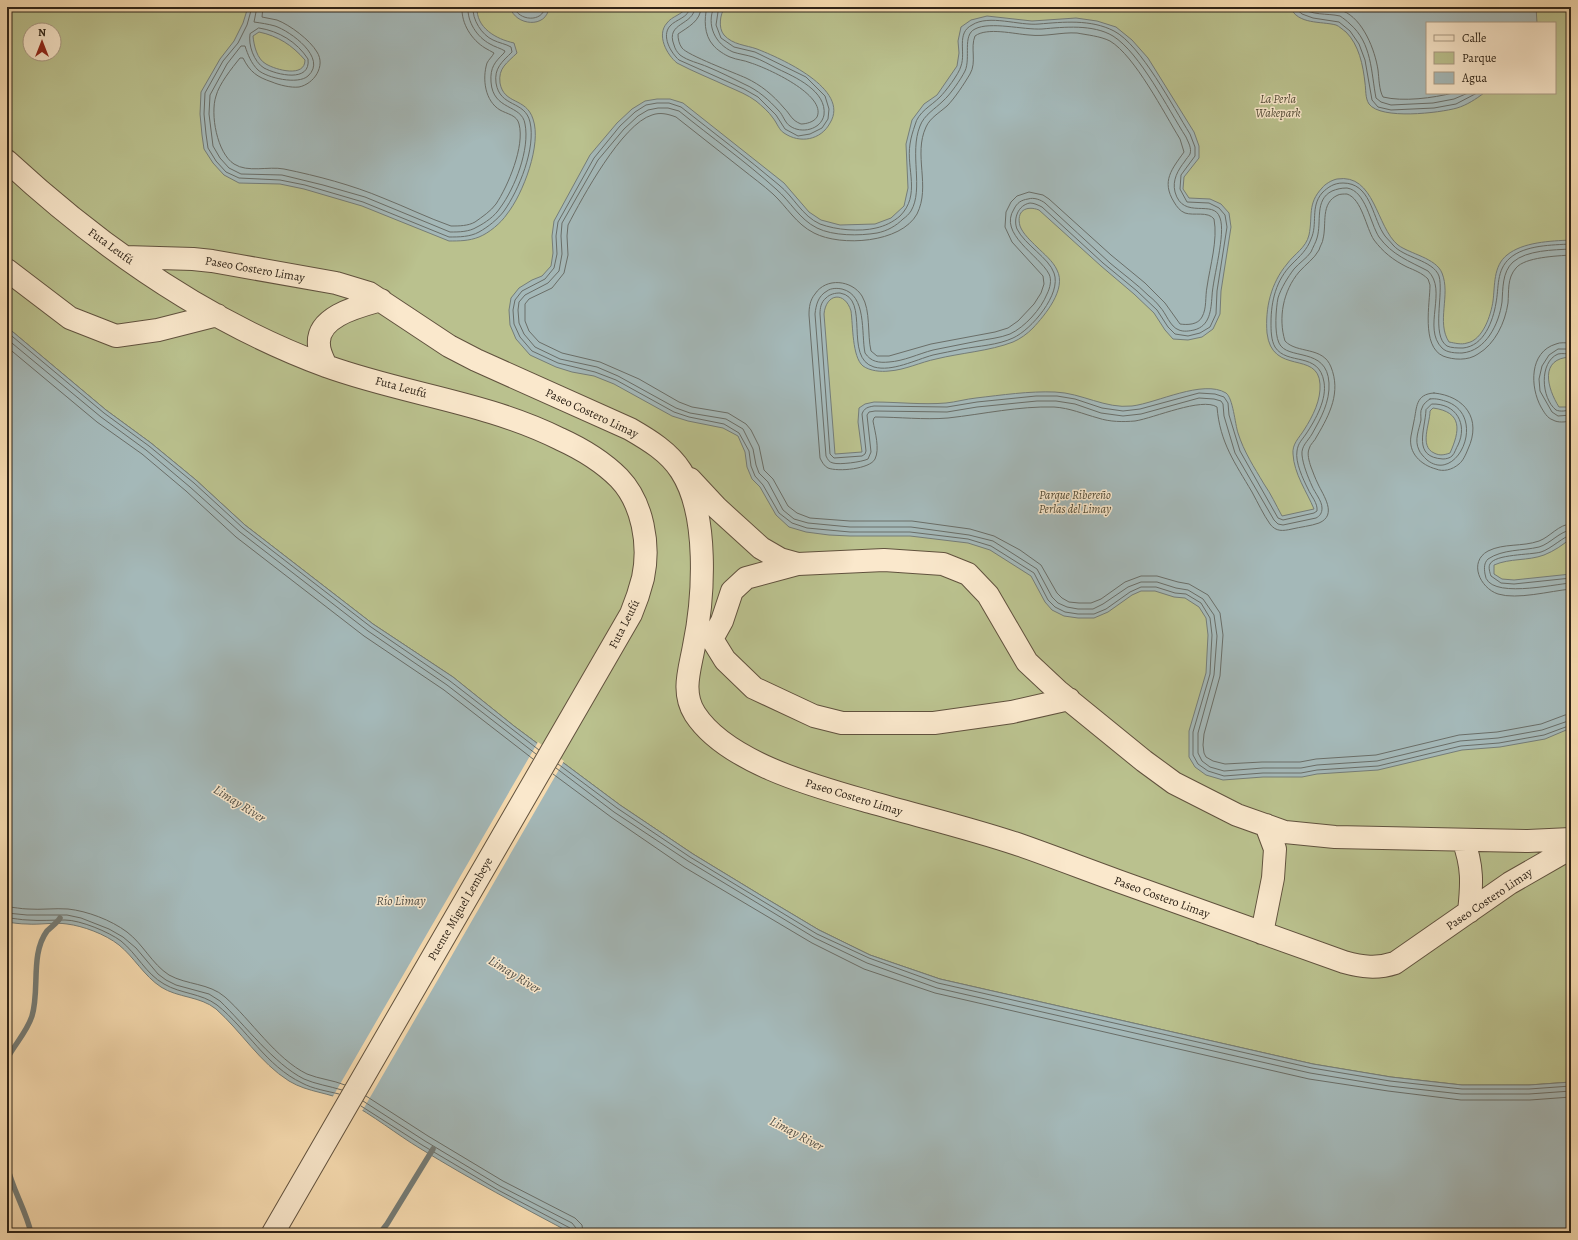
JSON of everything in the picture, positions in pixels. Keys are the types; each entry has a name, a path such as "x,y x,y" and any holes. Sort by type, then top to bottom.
{"street":[{"name":"Futa Leufú","path":"7,161 78,222 125,257 172,289 217,315 273,344 326,366 378,382 481,408 516,419 547,432 580,449 605,465 622,481 632,496 640,515 646,555 644,576 631,614 593,679"},
{"name":"Paseo Costero Limay","path":"125,257 212,261 336,283 369,293 449,346 476,360 630,429 650,441 668,455 681,470 689,486 700,528 704,635 689,667 687,684 688,699 694,713 703,725 731,747 775,771 823,788 1018,845 1262,933 1357,966 1370,968 1383,967 1395,963 1510,883 1571,848"},
{"path":"7,270 70,318 116,336 158,330 217,315"},
{"path":"326,366 319,346 319,339 327,324 343,312 381,300"},
{"path":"681,470 717,508 761,548 780,559 798,564"},
{"path":"1069,698 1012,712 934,723 842,723 814,716 754,688 725,660 704,635 722,621 732,591 746,578 798,564 884,560 943,564 968,574 988,595 1013,641 1027,662 1069,698 1144,761 1174,783 1237,815 1285,832 1335,837 1528,841 1571,839"},
{"name":"Puente Miguel Lembeye","path":"273,1233 593,679"},
{"path":"1262,933 1273,878 1275,850 1266,825"},
{"path":"1463,840 1469,856 1472,886 1469,912"}],"green space":[{"name":"Parque Ribereño Perlas del Limay","path":"7,7 1571,7 1571,1082 1529,1085 1462,1085 1391,1077 1313,1064 940,979 870,955 819,930 762,896 693,854 620,805 514,726 453,677 373,624 245,525 196,480 151,443 106,410 7,327"}],"water":[{"path":"248,7 477,7 480,21 488,31 500,39 514,43 517,53 500,73 500,83 502,90 506,95 521,104 530,112 535,129 533,155 525,182 507,214 498,224 483,235 468,240 449,241 362,206 304,189 280,184 239,183 224,175 213,163 204,149 200,114 201,92 220,59 234,41 243,23","holes":["259,32 284,42 295,50 305,60 304,66 295,71 289,71 276,68 263,62 256,52 253,36"]},
{"path":"510,7 549,7 547,14 543,19 537,22 531,22 518,18"},
{"path":"687,7 725,7 720,25 724,35 731,41 757,49 796,67 822,87 831,98 834,110 830,123 826,129 816,137 803,139 790,136 782,132 770,114 753,99 677,63 670,55 664,44 663,33 664,28 669,21"},
{"path":"1290,7 1536,7 1537,22 1426,22 1426,94 1483,94 1471,102 1449,110 1397,114 1375,109 1369,104 1366,96 1362,62 1354,43 1346,32 1336,25 1304,20 1294,13"},
{"path":"987,16 1032,21 1076,18 1097,21 1116,27 1132,40 1148,58 1194,132 1199,146 1199,158 1184,177 1183,189 1189,198 1210,199 1221,204 1229,213 1231,227 1221,291 1220,314 1213,329 1202,337 1188,340 1173,339 1154,313 1039,210 1030,208 1023,210 1019,216 1020,226 1027,237 1048,258 1057,270 1059,285 1057,293 1049,309 1031,330 1016,341 995,348 936,359 901,369 886,371 872,370 866,368 859,362 855,348 851,311 845,300 836,297 828,302 825,307 824,314 835,454 862,452 858,422 859,408 865,404 874,402 928,404 946,403 972,398 1055,392 1075,395 1112,405 1132,406 1193,390 1216,389 1226,393 1228,396 1232,405 1238,433 1243,447 1282,516 1314,509 1298,476 1293,450 1296,441 1316,408 1320,384 1317,374 1312,368 1304,364 1285,359 1277,354 1271,346 1267,333 1267,314 1270,296 1281,271 1303,247 1307,240 1310,228 1312,205 1317,194 1323,187 1329,182 1337,179 1350,179 1359,184 1367,192 1391,237 1398,245 1429,260 1439,268 1444,281 1445,290 1443,317 1445,334 1449,342 1460,344 1467,343 1473,341 1482,332 1492,307 1497,270 1502,260 1507,255 1521,247 1529,245 1571,240 1571,357 1561,359 1554,363 1550,368 1548,375 1551,391 1559,407 1568,407 1571,403 1571,538 1558,548 1544,555 1506,561 1494,565 1494,574 1502,579 1514,580 1571,574 1571,728 1545,739 1500,747 1462,750 1378,770 1317,774 1302,777 1263,777 1223,780 1206,775 1195,767 1189,757 1189,731 1206,673 1208,635 1206,618 1199,607 1185,598 1174,597 1155,591 1141,591 1132,595 1108,612 1094,618 1064,616 1052,610 1045,602 1031,576 990,550 968,543 910,536 829,535 806,532 789,527 776,515 760,487 752,479 747,467 745,452 738,436 723,428 688,421 672,416 614,384 594,376 556,367 530,355 516,339 510,325 509,310 511,298 519,288 542,276 551,266 554,221 590,155 617,123 632,109 645,101 657,99 670,99 683,103 784,183 809,212 821,220 840,225 875,224 891,218 904,206 908,188 906,144 912,120 924,104 937,95 957,66 959,53 958,41 961,27 971,20","holes":["1433,408 1443,410 1454,418 1457,430 1450,453 1440,455 1430,450 1427,445 1426,434 1430,411"]},
{"name":"Río Limay","path":"7,327 106,410 151,443 196,480 245,525 373,624 453,677 514,726 620,805 693,854 762,896 819,930 870,955 940,979 1313,1064 1391,1077 1462,1085 1529,1085 1571,1082 1571,1233 571,1233 439,1160 348,1102 334,1096 304,1088 289,1081 269,1065 216,1009 196,999 168,991 161,987 149,977 119,945 107,937 87,929 67,924 24,924 7,922"}],"pier":[{"path":"538,742 564,761 361,1113 347,1104 332,1098"}],"waterway":[{"path":"7,1059 27,1028 32,1016 37,961 42,940 47,931 60,918"},
{"path":"380,1233 433,1149"},
{"path":"7,1165 12,1183 26,1216 31,1233"}],"park label":[{"name":"La Perla Wakepark","path":"1278,106"}],"water label":[{"name":"Limay River","path":"240,803"},
{"name":"Limay River","path":"515,974"},
{"name":"Limay River","path":"797,1133"}]}
